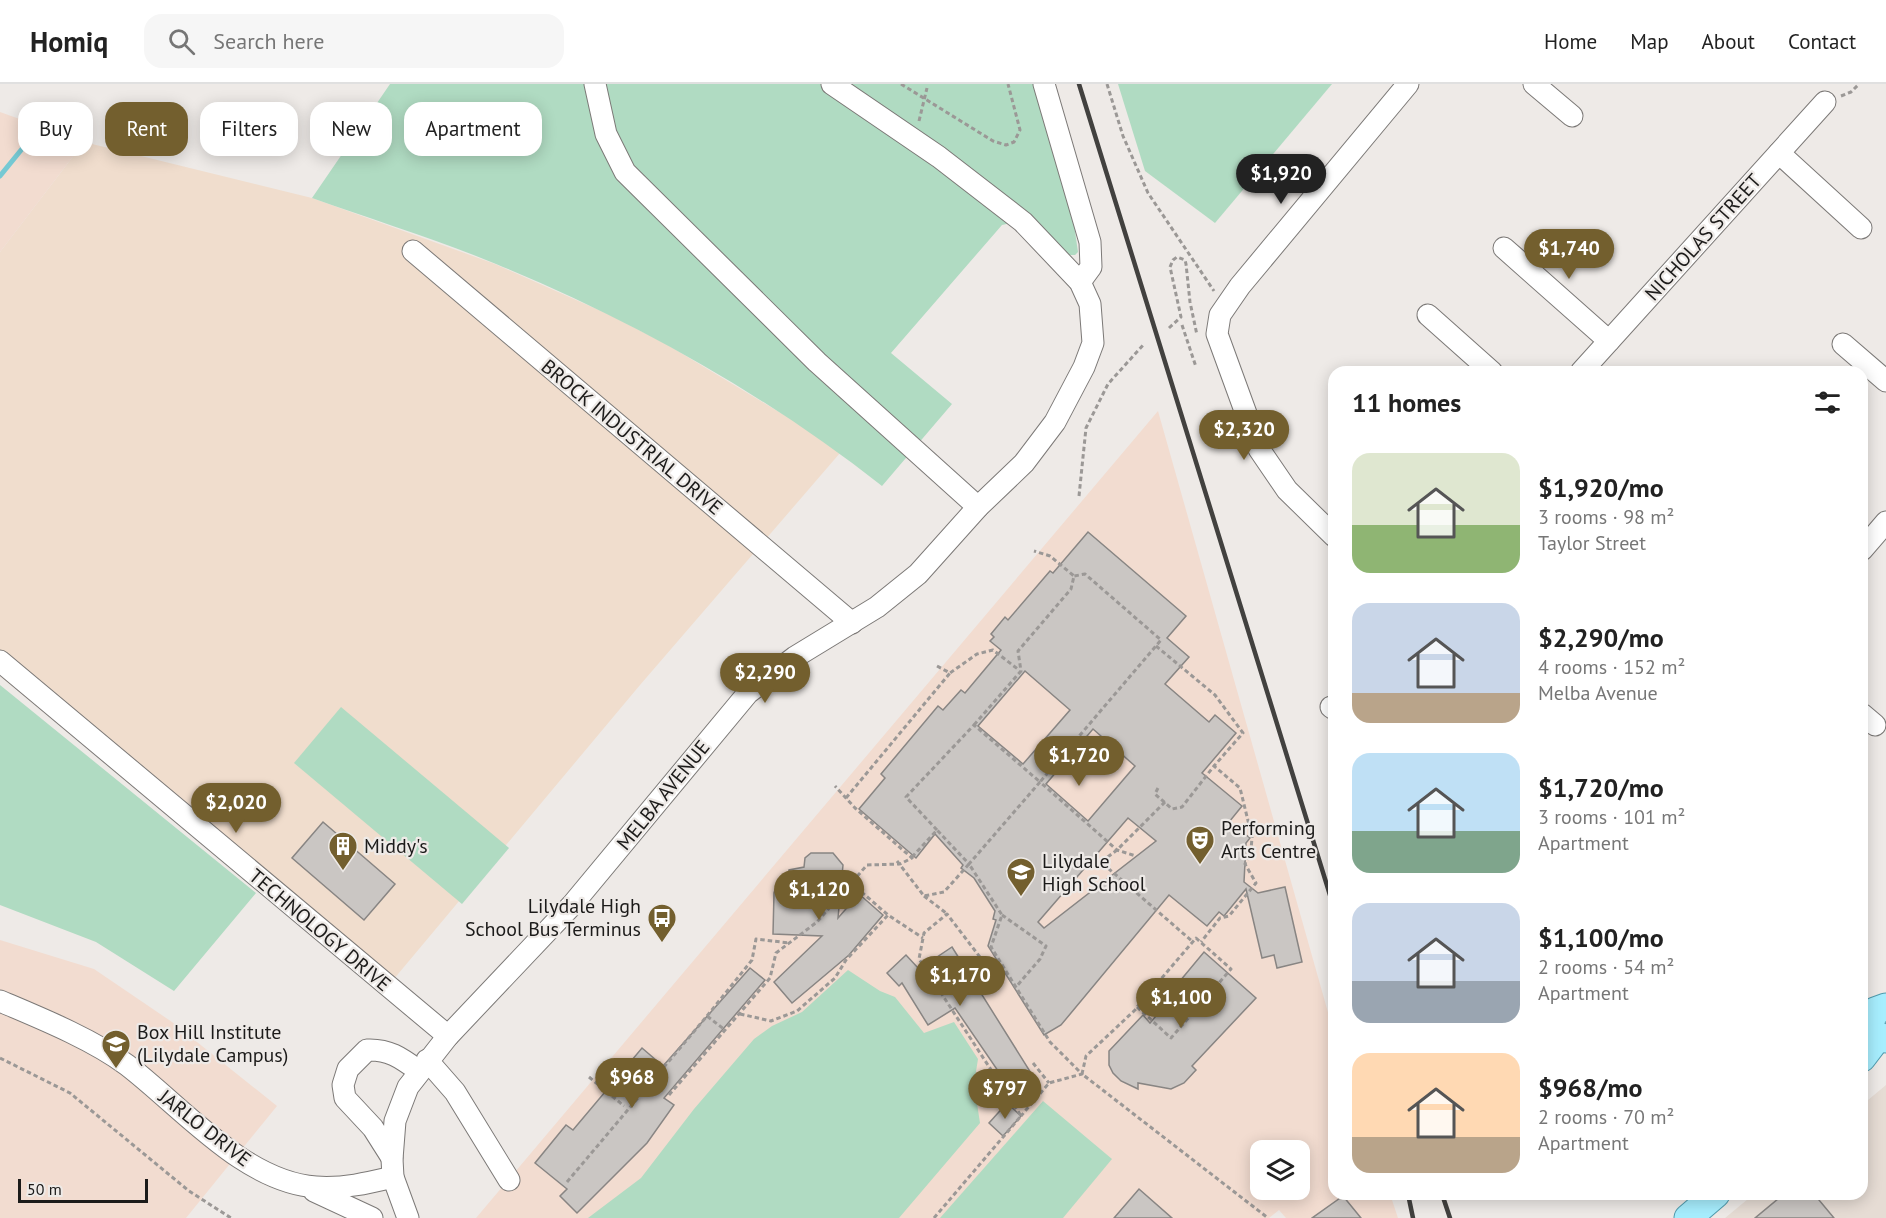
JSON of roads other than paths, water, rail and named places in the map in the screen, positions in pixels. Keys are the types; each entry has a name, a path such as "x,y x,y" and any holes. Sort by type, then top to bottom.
{"main road":[{"path":"1868,1042 1877,1019"},
{"path":"1688,1218 1709,1200"}],"street":[{"path":"596,84 606,134 625,172 817,362 978,507"},
{"path":"832,84 910,137 1023,222 1080,282 1091,267 1090,242 1044,84"},
{"path":"1328,530 1287,490 1259,449 1217,334 1220,315 1240,285 1408,84"},
{"path":"1534,84 1572,116"},
{"name":"NICHOLAS STREET","path":"1586,366 1825,102"},
{"path":"1779,153 1861,228"},
{"path":"1504,248 1609,341"},
{"name":"BROCK INDUSTRIAL DRIVE","path":"412,250 852,623"},
{"name":"MELBA AVENUE","path":"393,1168 395,1121 408,1087 423,1066 448,1036 572,905 748,693 786,663 885,601 918,574 978,507 1024,464 1055,422 1084,367 1093,343 1090,304 1080,282"},
{"path":"1428,315 1485,366"},
{"path":"1843,344 1886,381"},
{"path":"1868,543 1886,522"},
{"name":"TECHNOLOGY DRIVE","path":"0,661 448,1036"},
{"name":"JARLO DRIVE","path":"0,1001 49,1022 125,1064 251,1166 297,1184 333,1188 393,1168"},
{"path":"408,1218 393,1168 373,1128 353,1110 345,1098 343,1085 348,1069 366,1050 392,1053 423,1066 455,1092 509,1179"},
{"path":"297,1184 372,1218"}],"waterway":[{"path":"0,176 18,154"}],"railway":[{"path":"1079,84 1328,889"},
{"path":"1409,1200 1413,1218"},
{"path":"1444,1200 1450,1218"}],"place":[{"name":"Performing Arts Centre","path":"1200,866"},
{"name":"Middy's","path":"343,872"},
{"name":"Lilydale High School","path":"1021,898"},
{"name":"Lilydale High School Bus Terminus","path":"662,944"},
{"name":"Box Hill Institute (Lilydale Campus)","path":"116,1070"}]}
